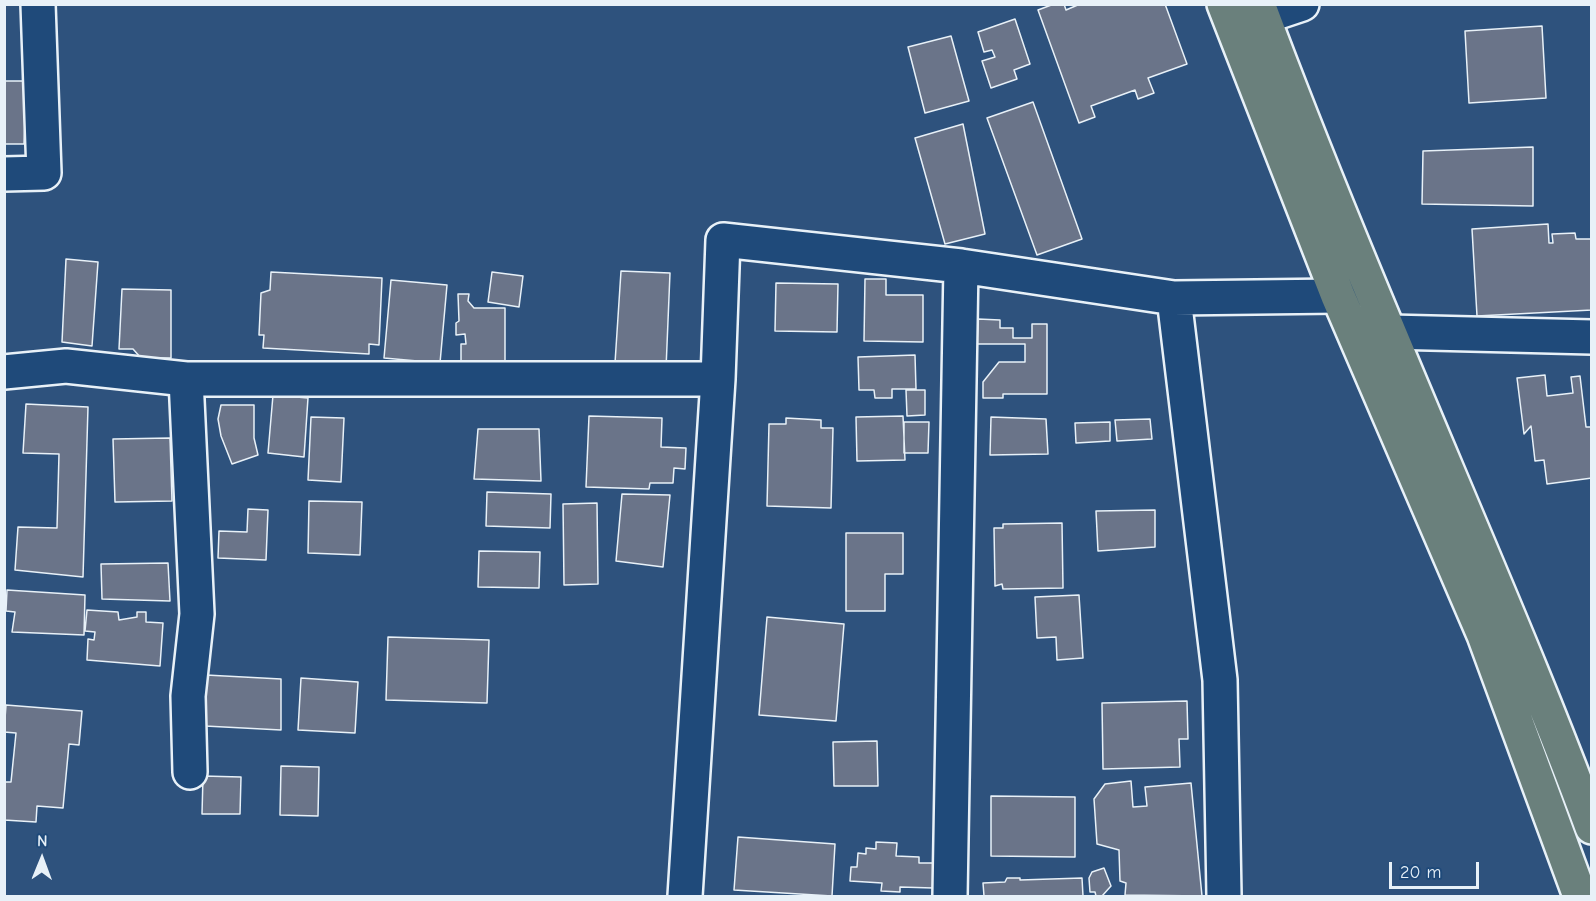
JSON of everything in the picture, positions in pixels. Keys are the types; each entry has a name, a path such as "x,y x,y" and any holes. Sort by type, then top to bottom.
{"main road":[{"path":"1224,4 1338,297 1484,635 1580,897"},
{"path":"1260,11 1368,284 1511,622 1592,827"}],"street":[{"path":"4,174 44,172 38,4"},
{"path":"1260,11 1302,4"},
{"path":"685,897 718,379 723,240 961,266 1174,298 1338,297 1368,284"},
{"path":"950,897 961,266"},
{"path":"1174,298 1220,680 1224,897"},
{"path":"1390,332 1592,337"},
{"path":"4,372 66,366 186,379 718,379"},
{"path":"186,379 197,614 188,696 190,771"}],"building":[{"path":"1054,4 1064,4 1066,10 1080,4 1165,4 1187,64 1148,78 1154,93 1138,99 1135,90 1091,106 1095,117 1079,123 1038,10"},
{"path":"1015,19 1030,64 1014,70 1017,79 991,88 982,61 995,57 992,50 984,52 978,32"},
{"path":"1542,26 1546,98 1469,103 1465,31"},
{"path":"951,36 969,101 925,113 908,47"},
{"path":"4,81 34,81 36,124 25,123 24,144 4,144"},
{"path":"1033,102 1082,239 1037,255 987,118"},
{"path":"963,124 985,234 945,244 915,138"},
{"path":"1533,147 1533,206 1422,204 1423,151"},
{"path":"1548,224 1549,243 1553,243 1552,234 1575,233 1576,239 1592,239 1592,310 1477,316 1472,229"},
{"path":"66,259 98,262 92,346 62,342"},
{"path":"621,271 670,273 666,369 615,363"},
{"path":"271,272 382,278 379,345 369,344 369,354 263,348 264,335 259,335 261,293 270,290"},
{"path":"492,272 523,276 519,307 488,302"},
{"path":"865,279 886,279 886,295 923,295 923,342 864,341"},
{"path":"391,280 447,285 440,363 384,358"},
{"path":"776,283 838,284 837,332 775,331"},
{"path":"122,289 171,290 171,358 141,358 133,349 119,349"},
{"path":"458,294 469,294 468,301 474,308 505,308 505,362 461,362 461,344 466,344 465,334 456,335 456,323 459,321"},
{"path":"978,319 1000,320 1000,328 1013,328 1013,338 1032,338 1032,324 1047,324 1047,394 1003,394 1003,398 983,398 983,382 999,362 1025,362 1025,344 977,344"},
{"path":"915,355 916,389 892,389 892,398 875,398 874,390 859,390 858,357"},
{"path":"1545,375 1547,396 1573,393 1571,377 1580,376 1586,427 1592,427 1592,478 1547,484 1544,460 1535,461 1531,426 1524,434 1517,378"},
{"path":"906,390 925,390 925,415 907,416"},
{"path":"273,395 308,398 304,457 268,453"},
{"path":"26,404 88,407 83,577 15,570 18,527 57,528 59,454 23,453"},
{"path":"221,405 254,405 254,438 258,455 232,464 221,436 218,419"},
{"path":"589,416 662,418 661,447 686,448 685,469 674,468 673,483 650,483 649,489 586,487"},
{"path":"903,416 905,460 857,461 856,417"},
{"path":"311,417 344,418 341,482 308,480"},
{"path":"991,417 1046,419 1048,454 990,455"},
{"path":"786,418 821,420 821,428 833,428 831,508 767,506 769,424 786,424"},
{"path":"1150,419 1152,439 1117,441 1115,420"},
{"path":"904,422 929,422 928,453 904,453"},
{"path":"1110,422 1110,441 1076,443 1075,423"},
{"path":"478,429 539,429 541,481 474,479"},
{"path":"170,438 172,501 115,502 113,439"},
{"path":"487,492 551,494 550,528 486,526"},
{"path":"622,494 670,495 663,567 616,561"},
{"path":"309,501 362,502 360,555 308,553"},
{"path":"597,503 598,584 564,585 563,504"},
{"path":"248,509 268,510 266,560 218,558 219,531 247,532"},
{"path":"1155,510 1155,547 1098,551 1096,511"},
{"path":"1062,523 1063,588 1003,589 1002,584 995,586 994,528 1003,528 1003,524"},
{"path":"846,533 903,533 903,574 885,574 885,611 846,611"},
{"path":"479,551 540,552 539,588 478,587"},
{"path":"168,563 170,601 102,599 101,564"},
{"path":"7,590 85,595 84,635 12,632 15,612 6,611"},
{"path":"1079,595 1083,658 1057,660 1056,637 1037,638 1035,597"},
{"path":"87,610 118,612 119,620 137,617 137,612 146,612 146,622 163,623 160,666 87,660 88,639 94,640 95,632 85,631"},
{"path":"767,617 844,624 836,721 759,715"},
{"path":"388,637 489,640 487,703 386,700"},
{"path":"206,675 281,679 281,730 205,726"},
{"path":"301,678 358,682 355,733 298,730"},
{"path":"1187,701 1188,739 1179,739 1180,767 1103,769 1102,703"},
{"path":"6,705 82,711 79,745 69,744 63,808 37,806 36,822 4,820 4,782 11,782 16,733 4,732"},
{"path":"877,741 878,786 834,786 833,742"},
{"path":"281,766 319,767 318,816 280,815"},
{"path":"203,776 241,777 240,814 202,814"},
{"path":"1131,781 1133,807 1147,806 1145,787 1191,783 1202,896 1125,895 1126,883 1120,881 1119,850 1097,844 1094,799 1105,784"},
{"path":"991,796 1075,797 1075,857 991,856"},
{"path":"738,837 835,844 832,896 734,890"},
{"path":"876,842 897,843 896,856 919,857 919,863 934,863 933,888 900,887 900,892 881,891 882,883 850,881 851,867 857,867 858,853 866,854 866,848 876,849"},
{"path":"1104,868 1111,886 1102,896 1096,896 1095,892 1090,892 1089,878 1092,872"},
{"path":"1007,878 1020,878 1020,880 1082,878 1083,896 984,896 983,883 1005,882"}]}
